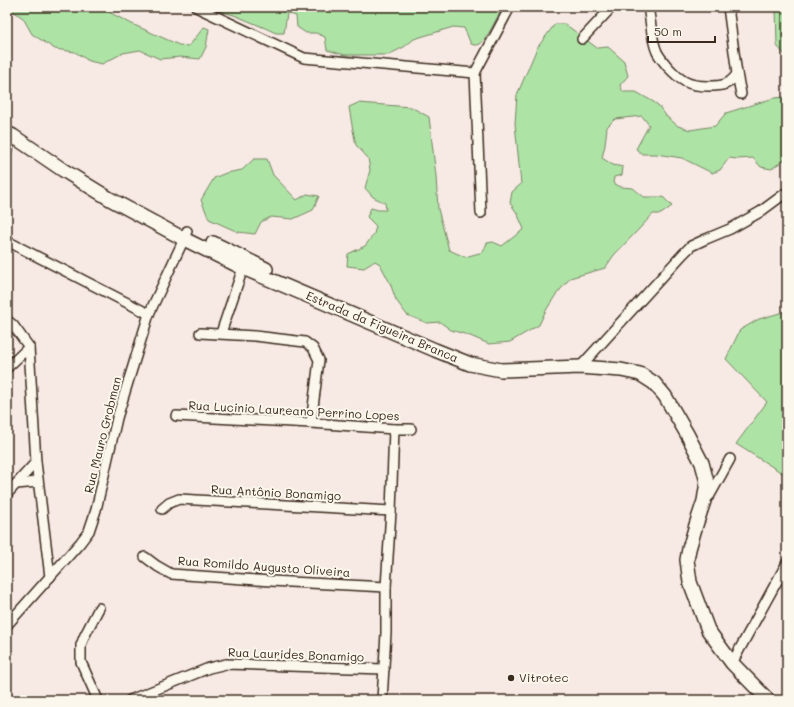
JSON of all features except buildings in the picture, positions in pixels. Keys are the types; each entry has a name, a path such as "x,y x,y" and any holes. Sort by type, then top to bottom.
{"main road":[{"name":"Estrada da Figueira Branca","path":"9,132 63,170 110,199 324,303 470,364 501,370 580,366 621,370 640,374 654,383 665,396 687,434 702,463 707,482 704,501 687,560 690,582 708,630 732,663 768,700"}],"street":[{"path":"196,7 304,58 475,73"},
{"path":"481,213 475,73 510,7"},
{"path":"582,39 612,7"},
{"path":"648,7 657,52 677,77 684,82 696,86 719,86 726,84 737,74"},
{"path":"728,7 741,94"},
{"name":"Estrada da Figueira Branca","path":"7,150 9,132"},
{"path":"580,366 691,246 730,229 760,212 787,192"},
{"name":"Rua Mauro Grobman","path":"7,625 89,531 96,510 118,418 149,314 186,235"},
{"path":"7,241 149,314"},
{"path":"221,333 243,263"},
{"path":"7,320 14,325 29,347 36,462 50,577"},
{"path":"200,333 221,333 304,342 313,348 319,360 312,423"},
{"path":"7,368 29,347"},
{"name":"Rua Lucinio Laureano Perrino Lopes","path":"176,416 312,423 394,430 411,429"},
{"path":"382,700 394,430"},
{"path":"704,501 710,495 730,459"},
{"path":"7,494 36,462"},
{"path":"16,484 38,482"},
{"name":"Rua Antônio Bonamigo","path":"162,509 169,502 179,499 391,511"},
{"name":"Rua Romildo Augusto Oliveira","path":"146,556 157,566 171,574 386,587"},
{"path":"732,663 787,564"},
{"path":"98,700 81,662 81,645 84,635 99,608"},
{"name":"Rua Laurides Bonamigo","path":"130,700 209,668 226,664 384,669"}],"green space":[{"path":"7,7 99,7 179,45 189,46 204,27 209,29 206,47 200,59 180,57 160,59 140,50 123,53 102,64 89,61 75,52 55,49 32,34 23,18"},
{"path":"213,7 502,7 489,33 479,45 471,44 464,28 453,27 414,39 404,47 388,55 345,55 327,50 325,37 316,33 306,33 297,27 296,16 287,13 284,33 276,33 234,15 215,10"},
{"path":"776,7 787,7 787,57 777,46"},
{"path":"555,24 565,24 597,48 608,47 624,61 628,76 620,85 623,92 636,92 652,101 658,105 667,117 678,126 690,130 715,126 726,113 774,98 787,97 787,158 771,169 761,167 753,158 729,158 720,170 712,173 682,158 656,154 642,154 636,149 649,125 642,116 615,119 607,127 602,158 613,165 623,167 622,175 614,177 613,183 621,187 633,188 644,197 663,197 672,206 661,214 653,214 614,255 605,268 570,278 555,296 539,325 510,342 489,344 451,330 440,322 427,323 407,315 396,300 390,283 380,264 375,261 364,268 347,266 348,254 365,246 374,234 376,226 367,217 371,208 386,210 385,203 373,197 365,188 370,170 368,158 356,145 349,107 358,103 411,107 429,117 436,176 438,209 449,250 465,257 483,252 487,243 493,242 502,246 524,229 517,213 510,203 512,192 521,184 515,124 517,95 537,48"},
{"path":"254,159 267,159 273,175 297,200 307,194 319,196 313,210 293,219 271,217 261,222 255,234 238,232 209,219 201,200 214,178 226,173 242,170"},
{"path":"787,311 787,476 736,444 767,402 726,359 740,330 759,319"}],"place":[{"name":"Vitrotec","path":"511,678"}]}
